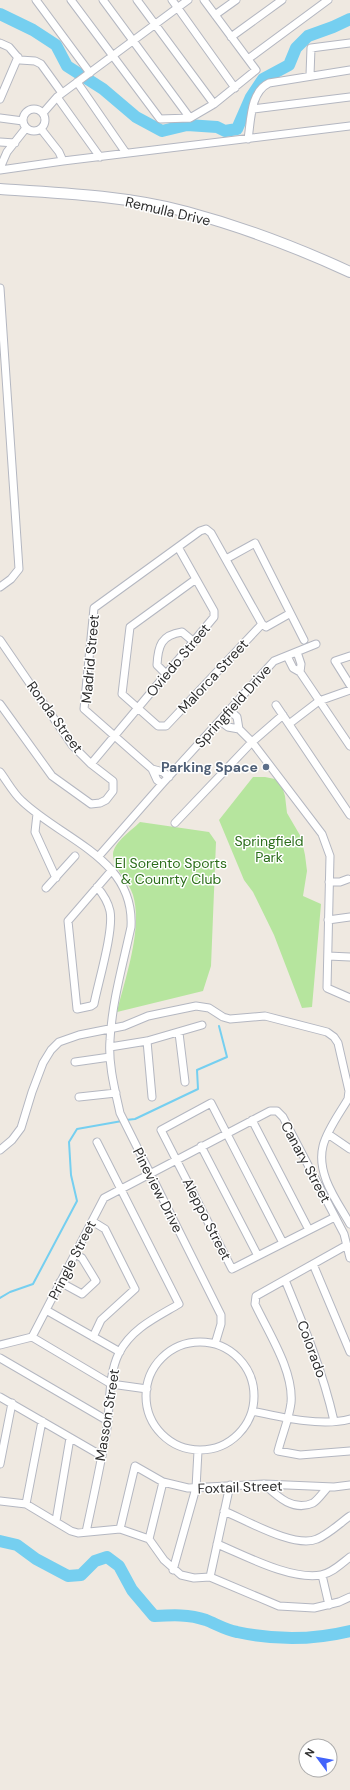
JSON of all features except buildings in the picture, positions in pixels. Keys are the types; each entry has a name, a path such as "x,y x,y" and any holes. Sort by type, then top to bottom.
{"main road":[{"name":"Remulla Drive","path":"0,189 75,194 136,202 187,212 312,254 350,272"}],"street":[{"path":"36,0 83,77 126,153"},
{"path":"71,0 160,119 190,118 214,104 256,70 204,0"},
{"path":"103,0 190,118"},
{"path":"137,0 214,104"},
{"path":"172,0 235,88"},
{"path":"42,113 60,95 83,77 188,0"},
{"path":"215,15 236,0"},
{"path":"232,36 282,0"},
{"path":"248,59 328,0"},
{"path":"0,43 9,47 20,60 35,61 41,64 100,157"},
{"path":"310,76 311,48 350,43"},
{"path":"0,99 18,57"},
{"path":"248,139 255,98 261,87 269,83 350,70"},
{"path":"253,109 350,97"},
{"path":"0,118 25,124 32,131 41,129 45,123 42,113 37,110 30,110 25,114 25,124 15,143 8,152 0,169"},
{"path":"0,169 350,126"},
{"path":"41,129 63,161"},
{"path":"0,142 15,143"},
{"path":"0,288 19,569 11,579 0,587"},
{"name":"Madrid Street","path":"162,784 157,780 152,769 84,709 94,608 200,531 206,529 211,532 226,559"},
{"path":"290,614 266,627 262,624 226,559 255,543 304,640"},
{"name":"Oviedo Street","path":"91,764 214,617 214,611 178,547"},
{"name":"Malorca Street","path":"196,579 130,627 122,694 158,726 166,726 262,624"},
{"path":"166,674 157,665 158,651 162,643 172,634 182,632 194,642"},
{"name":"Ronda Street","path":"0,640 72,744 91,764 113,781 113,791 106,800 100,803 91,804 52,776 0,704"},
{"name":"Springfield Drive","path":"98,857 274,661 316,644"},
{"path":"297,652 302,664 300,672"},
{"path":"287,656 292,668 300,672 350,746"},
{"path":"350,656 335,661 350,685"},
{"path":"289,724 319,701 350,690"},
{"path":"276,705 350,815"},
{"path":"229,710 237,717 239,729"},
{"path":"175,824 252,742 282,715"},
{"path":"220,721 228,727 239,729 252,742 322,834 330,856 327,988 350,998"},
{"name":"Madrid Street","path":"152,769 163,772 169,777"},
{"path":"0,772 21,800 37,814 98,857 112,870 126,892 131,918 131,927 114,1006 111,1029"},
{"path":"37,814 35,832 56,878"},
{"path":"46,888 75,856"},
{"path":"96,887 107,901 110,912 110,926 94,1004 77,1009 68,921 96,887 112,870"},
{"path":"329,882 340,882 348,879"},
{"path":"328,920 350,917"},
{"path":"328,956 350,957"},
{"path":"0,1150 12,1140 21,1128 38,1076 51,1050 59,1042 79,1035 124,1026 148,1016 196,1006 209,1008 223,1017 230,1019 265,1016 327,1032 334,1036 338,1043 349,1091 348,1099 328,1134 323,1146 322,1161 329,1188 350,1224"},
{"path":"110,1047 147,1041 179,1033 202,1025"},
{"name":"Pineview Drive","path":"111,1029 110,1057 120,1113 149,1174 221,1315 221,1324 215,1344"},
{"path":"179,1033 185,1082"},
{"path":"147,1041 152,1097"},
{"path":"75,1062 110,1057"},
{"path":"79,1097 116,1094"},
{"name":"Aleppo Street","path":"227,1133 211,1103 161,1130 232,1269 335,1216"},
{"name":"Canary Street","path":"149,1174 201,1146 274,1110 281,1114 335,1216 344,1234 350,1258"},
{"path":"252,1120 309,1230"},
{"path":"227,1133 284,1243"},
{"path":"328,1134 350,1149"},
{"path":"97,1142 121,1189"},
{"path":"201,1146 258,1256"},
{"name":"Pringle Street","path":"32,1337 104,1198 149,1174"},
{"name":"Masson Street","path":"86,1532 108,1421 113,1369 120,1352 143,1325 179,1304 121,1189"},
{"path":"92,1221 105,1229 135,1289 101,1320 93,1337"},
{"path":"347,1245 256,1296 254,1304 285,1366 290,1384 291,1403 288,1419 278,1451 300,1455 350,1451"},
{"path":"60,1282 82,1294 96,1281 82,1258 75,1254"},
{"path":"313,1264 350,1352"},
{"name":"Colorado","path":"285,1280 313,1348 334,1421"},
{"path":"46,1310 120,1352"},
{"path":"0,1345 32,1337 111,1384 147,1389"},
{"path":"193,1343 215,1344 233,1353 250,1373 254,1385 252,1412 243,1429 235,1438 226,1444 215,1449 198,1451 183,1448 170,1441 159,1431 151,1419 148,1409 147,1389 154,1370 167,1353 179,1346 193,1343"},
{"path":"0,1358 108,1421"},
{"path":"0,1396 102,1456"},
{"path":"0,1464 12,1403"},
{"path":"252,1412 288,1419 315,1421 350,1419"},
{"path":"26,1504 42,1421"},
{"path":"56,1521 70,1438"},
{"path":"173,1570 196,1488 198,1451"},
{"name":"Foxtail Street","path":"120,1529 135,1466 164,1482 196,1488 264,1484 328,1487 350,1485"},
{"path":"149,1539 164,1482"},
{"path":"264,1484 282,1501 299,1506 313,1502 328,1487"},
{"path":"210,1577 230,1485"},
{"path":"0,1501 26,1504 71,1531 78,1533 120,1529 149,1539 173,1570 187,1577 210,1577 279,1606 305,1608 329,1605 350,1597"},
{"path":"224,1511 291,1540 306,1542 317,1539 350,1516"},
{"path":"217,1544 291,1574 322,1575 332,1571 350,1557"},
{"path":"322,1575 329,1605"}],"green space":[{"name":"Springfield Park","path":"253,777 265,777 280,780 285,796 287,813 301,837 305,855 307,871 303,896 321,904 312,1007 302,1008 274,935 253,892 244,880 219,820"},
{"name":"El Sorento Sports & Counrty Club","path":"140,822 209,832 216,842 211,966 203,991 117,1012 132,954 136,923 136,908 131,890 118,870 113,854 117,845 124,836"}],"waterway":[{"path":"0,14 33,30 56,45 67,66 103,89 136,117 162,131 187,125 217,127 225,131 237,129 251,97 263,79 289,65 296,48 308,36 350,19"},
{"path":"126,1120 135,1119 198,1089 197,1070 227,1057 219,1026"},
{"path":"0,1298 10,1292 33,1284 77,1201 71,1175 69,1142 77,1129 122,1121"},
{"path":"0,1541 17,1545 36,1559 68,1576 81,1575 95,1561 107,1557 119,1566 132,1590 154,1616 174,1615 193,1617 206,1620 233,1631 251,1635 279,1638 322,1636 350,1631"}],"place":[{"name":"Parking Space","path":"266,767"}]}
